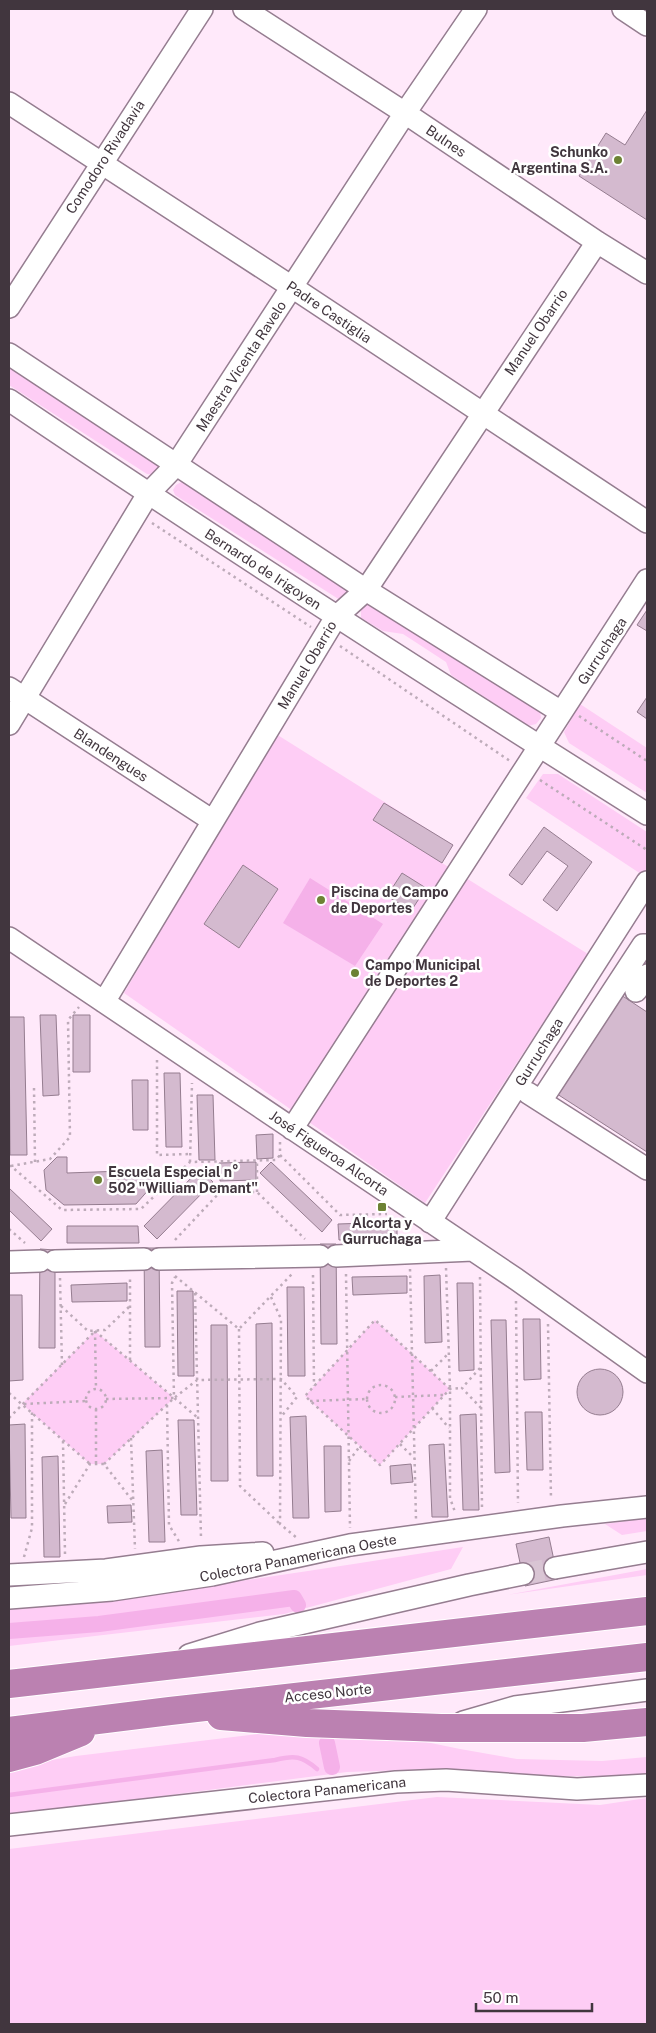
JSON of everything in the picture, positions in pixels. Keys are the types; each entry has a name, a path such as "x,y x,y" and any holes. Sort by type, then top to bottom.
{"highway":[{"path":"589,1618 647,1600"},
{"path":"17,1680 647,1611"},
{"name":"Acceso Norte","path":"9,1731 647,1657"},
{"path":"170,1711 265,1721 441,1728 583,1728 647,1722"},
{"path":"9,1758 35,1750 117,1717"}],"street":[{"name":"Comodoro Rivadavia","path":"9,307 100,163 202,9"},
{"name":"Bulnes","path":"244,9 647,273"},
{"name":"Maestra Vicenta Ravelo","path":"9,724 16,693 148,494 176,465 405,113 476,9"},
{"path":"622,9 647,25"},
{"name":"Padre Castiglia","path":"9,103 292,287 647,522"},
{"name":"Manuel Obarrio","path":"104,1002 336,617 366,590 481,413 597,242"},
{"path":"9,354 366,590 563,709"},
{"name":"Bernardo de Irigoyen","path":"9,400 336,617 647,814"},
{"name":"Gurruchaga","path":"286,1125 459,873 523,770 647,580"},
{"name":"Blandengues","path":"16,693 213,822"},
{"name":"Gurruchaga","path":"430,1222 518,1087 647,882"},
{"name":"José Figueroa Alcorta","path":"9,938 491,1262 647,1371"},
{"path":"541,1101 642,945 647,945"},
{"path":"518,1087 647,1169"},
{"path":"9,1262 46,1261 150,1266 328,1263 473,1250"},
{"name":"Colectora Panamericana Oeste","path":"9,1598 112,1590 212,1575 345,1546 518,1522 647,1507"},
{"path":"14,1575 136,1566 196,1558 345,1546"},
{"path":"555,1568 647,1552"},
{"path":"155,1666 260,1633 523,1574"},
{"path":"441,1728 515,1707 647,1690"},
{"name":"Colectora Panamericana","path":"9,1825 396,1782 446,1780 577,1789 647,1786"}],"path":[{"path":"136,512 523,770 647,850"},
{"path":"563,709 647,761"},
{"path":"10,1166 50,1159 70,1137 68,1020 80,1006 84,989"},
{"path":"157,1038 157,1155 190,1154"},
{"path":"190,1162 192,1061"},
{"path":"34,1088 35,1162"},
{"path":"10,1166 62,1210 141,1209 190,1162 276,1160 280,1155 286,1125"},
{"path":"280,1155 340,1215 393,1214 405,1204"},
{"path":"257,1192 258,1160"},
{"path":"172,1243 220,1192 257,1192 306,1240"},
{"path":"9,1229 46,1261 60,1305 62,1365"},
{"path":"472,1529 481,1408 480,1263 491,1262"},
{"path":"314,1386 313,1276 328,1263 347,1350 349,1461 345,1546"},
{"path":"446,1264 450,1389 450,1498 472,1529"},
{"path":"410,1265 416,1536"},
{"path":"60,1305 88,1330 104,1330 130,1306 150,1266 176,1277 238,1329"},
{"path":"297,1268 238,1329 240,1486 280,1524 311,1549"},
{"path":"174,1398 172,1283 176,1277"},
{"path":"516,1279 518,1522"},
{"path":"195,1292 198,1418 196,1558"},
{"path":"271,1297 281,1318 280,1524"},
{"path":"548,1303 551,1518"},
{"path":"130,1306 130,1360"},
{"path":"305,1396 375,1320 450,1389"},
{"path":"96,1330 198,1418"},
{"path":"9,1418 96,1330"},
{"path":"96,1330 96,1389"},
{"path":"431,1372 449,1353"},
{"path":"9,1393 90,1464 104,1464 174,1398 197,1380 281,1379 297,1396 305,1396 380,1465 450,1389 462,1388 481,1367"},
{"path":"378,1385 387,1386 395,1397 391,1409 383,1413 369,1408 366,1399 370,1390 378,1385"},
{"path":"462,1388 481,1408"},
{"path":"96,1389 104,1393 106,1399 104,1405 96,1409 89,1406 86,1401 87,1394 96,1389"},
{"path":"395,1397 444,1395"},
{"path":"280,1417 297,1396"},
{"path":"106,1399 174,1398"},
{"path":"310,1401 366,1399"},
{"path":"22,1404 86,1401"},
{"path":"167,1405 169,1525 196,1558"},
{"path":"432,1408 450,1428"},
{"path":"96,1409 96,1464"},
{"path":"14,1575 32,1528 32,1412"},
{"path":"131,1438 136,1566"},
{"path":"63,1441 66,1572"},
{"path":"400,1444 414,1458"},
{"path":"349,1461 360,1446"},
{"path":"64,1504 90,1464"},
{"path":"104,1464 133,1501"}],"shaded area":[{"path":"9,365 158,459 160,467 156,475 147,474 9,385"},
{"path":"185,480 351,592 340,600 175,495 173,490 176,485"},
{"path":"367,602 540,711 541,718 536,724 528,726 451,675 446,662 403,634 383,631 361,618 361,610"},
{"path":"580,704 647,748 647,793 569,743 564,732"},
{"name":"Campo Municipal de Deportes 2","path":"276,734 453,845 442,863 588,954 425,1203 124,993"},
{"path":"543,774 558,774 647,832 647,878 526,798"},
{"name":"Piscina de Campo de Deportes","path":"310,878 383,924 355,966 283,923"},
{"path":"375,1320 450,1389 380,1465 305,1396"},
{"path":"95,1331 174,1398 104,1464 90,1464 22,1404"},
{"path":"647,1518 647,1531 622,1535 605,1524"},
{"path":"463,1547 451,1569 284,1614 9,1646 9,1605 123,1596 180,1589"},
{"path":"647,1569 647,1575 507,1595"},
{"path":"282,1731 397,1736 517,1759 602,1761 647,1757 647,1776 556,1776 437,1769 347,1772 9,1816 9,1768 76,1756"},
{"path":"437,1797 600,1805 647,1798 647,2024 9,2024 9,1849"}],"building":[{"name":"Schunko Argentina S.A.","path":"647,110 647,220 579,176 606,133 625,145"},
{"path":"647,610 647,631 637,625"},
{"path":"647,697 647,719 637,712"},
{"path":"384,803 453,845 442,863 373,820"},
{"path":"544,827 592,862 557,911 543,900 568,866 547,851 522,885 509,875"},
{"path":"243,865 278,889 239,948 204,924"},
{"path":"402,873 426,888 411,911 387,896"},
{"path":"618,993 647,1012 647,1152 554,1092"},
{"path":"40,1015 56,1015 59,1095 43,1096"},
{"path":"73,1015 90,1015 90,1072 73,1072"},
{"path":"9,1017 24,1017 27,1155 10,1155"},
{"path":"164,1073 180,1073 182,1147 166,1147"},
{"path":"132,1080 148,1080 148,1130 133,1130"},
{"path":"197,1095 213,1095 215,1160 199,1160"},
{"path":"273,1134 273,1158 257,1159 256,1135"},
{"name":"Escuela Especial n° 502 \"William Demant\"","path":"57,1157 67,1157 67,1173 151,1170 151,1187 136,1204 64,1205 46,1190 44,1170"},
{"path":"256,1162 256,1180 220,1181 219,1163"},
{"path":"271,1162 332,1220 322,1232 260,1173"},
{"path":"200,1169 213,1182 157,1239 144,1226"},
{"path":"9,1188 52,1229 41,1241 9,1210"},
{"path":"397,1222 397,1239 339,1240 338,1224"},
{"path":"67,1226 138,1226 139,1243 67,1243"},
{"path":"320,1244 336,1244 337,1344 321,1344"},
{"path":"144,1248 159,1248 160,1347 145,1347"},
{"path":"40,1249 55,1250 55,1348 39,1348"},
{"path":"440,1275 442,1342 425,1343 424,1276"},
{"path":"407,1276 407,1293 353,1295 352,1277"},
{"path":"127,1283 127,1301 72,1302 71,1285"},
{"path":"457,1283 473,1283 474,1370 459,1371"},
{"path":"287,1287 304,1287 305,1376 288,1376"},
{"path":"177,1291 193,1291 194,1376 178,1376"},
{"path":"9,1295 22,1295 23,1380 9,1381"},
{"path":"523,1319 540,1319 541,1379 524,1380"},
{"path":"491,1320 506,1320 510,1472 495,1473"},
{"path":"272,1323 273,1476 257,1476 256,1324"},
{"path":"211,1325 227,1325 228,1481 211,1481"},
{"path":"595,1369 605,1369 617,1375 622,1383 622,1401 617,1409 609,1414 595,1415 587,1412 580,1405 577,1397 577,1387 580,1379 587,1372"},
{"path":"525,1412 542,1412 543,1470 527,1470"},
{"path":"476,1414 479,1510 463,1510 460,1415"},
{"path":"306,1416 309,1518 293,1518 290,1417"},
{"path":"178,1420 194,1420 197,1515 181,1515"},
{"path":"25,1424 26,1518 11,1518 9,1425"},
{"path":"444,1444 448,1517 432,1517 429,1445"},
{"path":"324,1446 341,1446 341,1511 325,1512"},
{"path":"162,1450 165,1542 149,1542 146,1451"},
{"path":"58,1456 60,1557 44,1557 42,1457"},
{"path":"411,1464 413,1482 391,1484 390,1466"},
{"path":"131,1505 132,1522 108,1523 107,1506"},
{"path":"549,1537 558,1579 525,1586 516,1544"}],"waterway":[{"path":"9,1631 99,1624 294,1598 298,1605"},
{"path":"327,1743 332,1767"},
{"path":"9,1795 288,1757 307,1761 317,1769"}],"tunnel":[{"path":"523,1574 555,1568"}],"place":[{"name":"Schunko Argentina S.A.","path":"618,160"},
{"name":"Piscina de Campo de Deportes","path":"321,900"},
{"name":"Campo Municipal de Deportes 2","path":"355,973"},
{"name":"Escuela Especial n° 502 \"William Demant\"","path":"98,1180"},
{"name":"Alcorta y Gurruchaga","path":"382,1207"}]}
